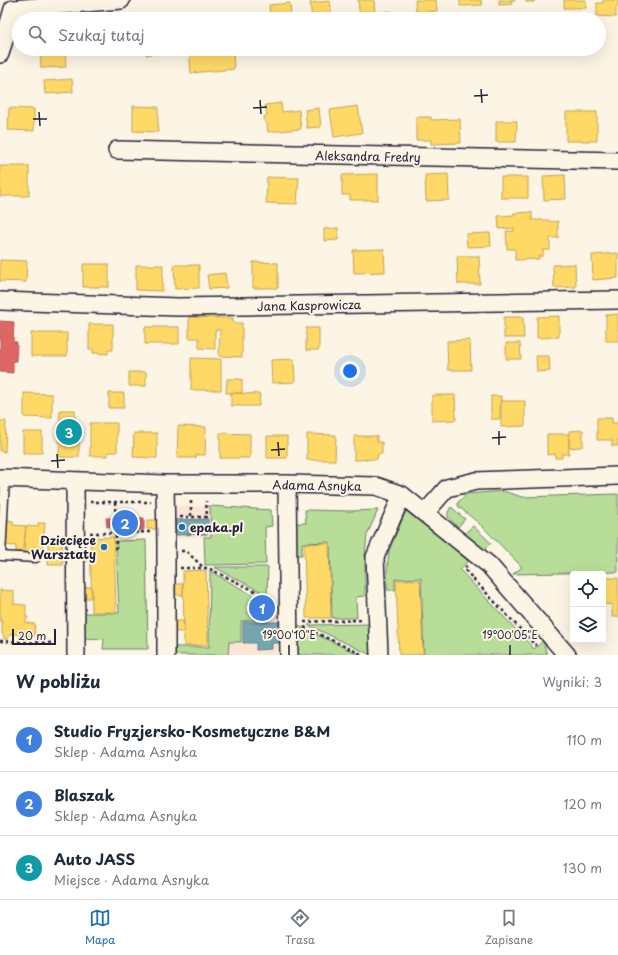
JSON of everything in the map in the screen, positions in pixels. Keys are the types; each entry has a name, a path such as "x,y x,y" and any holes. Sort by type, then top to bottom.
{"street":[{"path":"12,12 13,9 121,0"},
{"path":"0,54 12,12"},
{"name":"Aleksandra Fredry","path":"117,150 618,161"},
{"name":"Jana Kasprowicza","path":"0,301 178,307 618,300"},
{"path":"425,513 447,488 476,481 618,476"},
{"name":"Adama Asnyka","path":"3,478 75,482 165,484 376,486 402,495 489,565 567,655"},
{"path":"75,482 76,655"},
{"path":"165,484 166,655"},
{"path":"287,484 288,602 292,622 289,655"},
{"path":"379,655 375,557 402,495"}],"lane":[{"path":"3,478 1,556 36,558"}],"path":[{"path":"190,501 191,517"},
{"path":"75,533 116,533 166,525 191,517 207,517 206,501"},
{"path":"114,548 116,548 115,502"},
{"path":"166,551 186,551 204,568"},
{"path":"166,568 208,568 271,599 288,602"},
{"path":"292,622 378,620"},
{"path":"292,622 363,655"},
{"path":"0,641 53,643"}],"shaded area":[{"path":"173,506 210,506 211,537 174,538"},
{"path":"254,596 270,602 286,604 287,655 228,655 228,642 241,642 240,621 256,620"}],"green space":[{"path":"503,491 522,497 618,494 618,572 570,571 570,573 513,574 522,567 481,525 458,506 458,502 467,494"},
{"path":"210,506 271,510 272,526 265,527 266,564 205,565 204,537 211,537"},
{"path":"451,507 465,519 458,527 448,517 448,512"},
{"path":"305,510 378,510 367,535 365,555 365,596 356,597 357,618 332,618 330,542 302,543 302,555 295,555 294,523 306,523"},
{"path":"406,511 468,561 460,570 534,649 543,641 547,655 424,655 421,578 395,579 395,590 387,590 389,550"},
{"path":"473,526 491,543 483,551 465,533"},
{"path":"146,540 148,649 103,649 104,639 82,638 82,613 119,613 116,541"},
{"path":"214,567 268,567 267,595"},
{"path":"210,571 254,596 256,620 241,621 241,642 229,642 228,655 176,655 175,647 209,647"},
{"path":"374,624 371,655 308,625"},
{"path":"297,625 360,655 297,655"}],"building: Mieszkania":[{"path":"358,0 374,0 375,12 359,12"},
{"path":"415,0 436,0 437,11 416,12"},
{"path":"460,0 481,0 482,5 460,6"},
{"path":"499,0 511,0 512,4 499,5"},
{"path":"525,0 534,0 534,2 526,2"},
{"path":"564,0 586,0 586,8 564,8"},
{"path":"603,0 618,0 616,17 606,16 606,12 597,12 597,3 603,3"},
{"path":"330,1 331,12 311,12 310,3"},
{"path":"290,3 291,12 270,12 269,5"},
{"path":"40,56 65,56 66,67 41,68"},
{"path":"190,56 233,56 234,69 191,73"},
{"path":"72,79 73,92 45,94 44,81"},
{"path":"281,103 282,112 299,110 301,129 268,132 267,124 264,121 264,117 267,115 265,105"},
{"path":"133,106 158,107 158,132 133,131"},
{"path":"358,106 362,133 334,137 330,110"},
{"path":"9,108 34,109 34,131 8,130"},
{"path":"319,108 321,127 307,128 305,110"},
{"path":"566,112 597,112 597,141 566,141"},
{"path":"416,117 431,117 431,120 460,119 461,143 431,144 431,140 416,140"},
{"path":"496,121 517,121 516,142 496,142"},
{"path":"0,166 29,166 29,196 0,196"},
{"path":"378,174 378,200 350,200 350,195 342,195 342,175"},
{"path":"448,174 449,200 426,201 425,175"},
{"path":"565,175 566,199 544,200 543,176"},
{"path":"267,177 299,178 297,204 266,203"},
{"path":"501,177 528,177 528,198 501,198"},
{"path":"532,212 532,220 549,220 550,222 558,221 558,238 550,238 550,250 543,250 543,256 539,256 539,259 515,260 515,249 507,249 506,231 514,231 514,228 499,229 498,216"},
{"path":"338,228 338,240 324,241 324,229"},
{"path":"490,233 491,246 467,247 466,234"},
{"path":"384,249 385,272 354,273 353,250"},
{"path":"618,253 618,278 593,280 592,255"},
{"path":"457,256 479,256 480,284 458,284"},
{"path":"0,260 27,261 26,282 0,281"},
{"path":"253,262 278,263 278,288 253,288"},
{"path":"83,264 109,264 109,287 83,287"},
{"path":"575,264 576,287 554,288 553,265"},
{"path":"136,265 163,265 162,291 136,290"},
{"path":"174,265 199,265 199,288 175,289"},
{"path":"225,273 227,288 209,289 207,275"},
{"path":"618,314 618,341 606,341 606,315"},
{"path":"559,316 559,337 537,338 537,317"},
{"path":"189,317 233,318 233,323 242,323 242,357 219,356 220,330 215,330 215,349 199,348 199,338 189,338"},
{"path":"504,317 523,317 524,338 504,338"},
{"path":"89,324 113,324 113,350 108,350 108,354 93,353 93,349 89,349"},
{"path":"145,327 179,327 179,344 145,344"},
{"path":"306,328 319,328 319,350 306,350"},
{"path":"31,333 67,333 67,356 31,356"},
{"path":"470,340 471,370 448,370 447,341"},
{"path":"506,343 520,343 521,359 506,359"},
{"path":"536,356 549,356 550,371 537,372"},
{"path":"191,358 221,359 221,390 191,390"},
{"path":"294,359 295,382 272,383 271,360"},
{"path":"129,372 146,372 146,386 129,386"},
{"path":"227,379 242,379 242,393 226,393"},
{"path":"24,393 52,394 52,418 24,417"},
{"path":"109,393 124,393 124,408 109,408"},
{"path":"231,393 260,394 259,406 231,406"},
{"path":"432,395 455,395 456,420 432,421"},
{"path":"491,396 501,396 500,419 491,419"},
{"path":"501,401 525,401 525,426 501,427"},
{"path":"60,410 75,410 75,429 79,429 79,457 59,457"},
{"path":"597,418 612,418 612,423 618,423 618,446 612,446 612,440 597,440"},
{"path":"0,421 6,421 5,452 0,451"},
{"path":"90,423 117,423 117,452 108,452 108,456 90,456"},
{"path":"178,426 206,427 205,455 196,455 196,458 177,458"},
{"path":"583,430 583,446 569,448 569,431"},
{"path":"23,432 42,432 42,453 23,453"},
{"path":"134,433 157,433 157,458 133,457"},
{"path":"220,433 250,434 250,458 220,458"},
{"path":"307,434 336,435 335,460 307,460"},
{"path":"547,434 569,434 569,454 562,454 562,458 555,458 555,454 547,455"},
{"path":"267,436 287,436 287,458 267,458"},
{"path":"354,436 377,436 377,442 382,442 382,454 378,454 377,459 354,460"},
{"path":"7,520 13,521 13,525 26,526 23,552 16,551 16,546 5,545"},
{"path":"147,520 160,520 160,529 147,529"},
{"path":"38,523 45,523 43,547 33,547 32,552 25,552 24,546 26,526 38,527"},
{"path":"114,537 116,612 92,612 90,538"},
{"path":"62,542 63,565 48,565 48,543"},
{"path":"329,543 331,618 306,618 304,544"},
{"path":"81,550 91,550 91,561 81,561"},
{"path":"206,570 208,645 184,646 183,571"},
{"path":"606,578 618,578 618,617 612,617 612,604 606,605"},
{"path":"396,580 420,580 423,654 399,655"},
{"path":"173,584 183,584 183,595 173,595"},
{"path":"82,587 92,587 92,598 82,598"},
{"path":"0,590 14,591 14,604 26,605 26,617 28,618 26,618 26,623 35,624 34,637 23,637 23,634 11,634 8,639 4,639 2,633 2,621 0,621"},
{"path":"174,621 184,621 184,632 174,632"}],"building: Handel":[{"path":"0,321 14,322 13,342 17,342 16,361 13,361 13,373 0,372"},
{"path":"106,518 111,518 113,520 113,526 107,527"},
{"path":"119,518 144,518 144,530 122,530 122,527 119,527"},
{"path":"256,602 268,602 268,615 257,615"}],"building: Publiczne":[{"path":"208,519 208,534 174,535 174,520"},
{"path":"243,622 284,622 284,643 272,643 272,649 256,650 256,643 243,643"}],"place":[{"name":"Auto JASS","path":"69,432"},
{"name":"Blaszak","path":"125,523"},
{"name":"epaka.pl","path":"182,527"},
{"name":"Dziecięce Warsztaty","path":"104,547"},
{"name":"Studio Fryzjersko-Kosmetyczne B&M","path":"262,608"}]}
